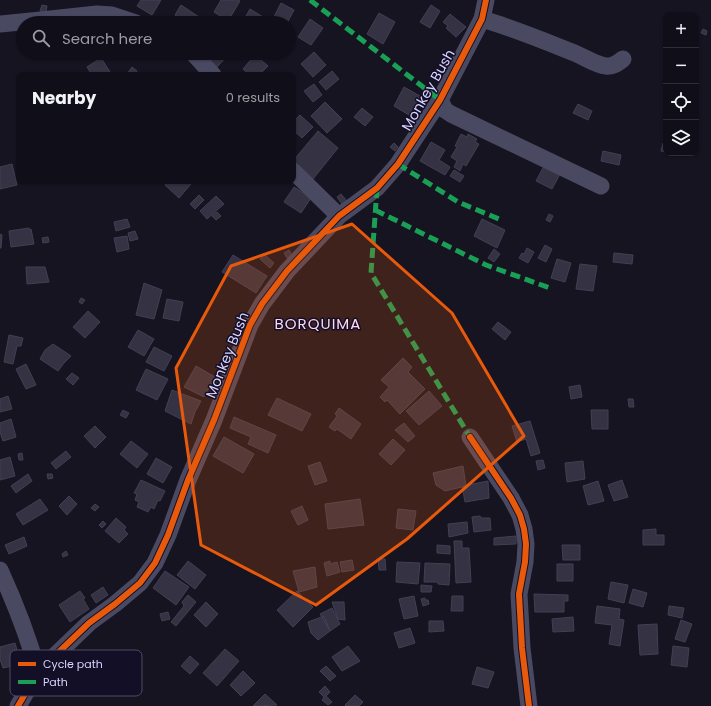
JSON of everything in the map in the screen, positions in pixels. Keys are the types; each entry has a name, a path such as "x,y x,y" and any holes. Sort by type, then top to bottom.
{"street":[{"name":"Monkey Bush","path":"61,650 89,624 140,583 155,563 168,536 188,480 214,420 250,325 262,304 287,271 339,216 377,188 398,164 440,100 482,19 486,0"},
{"path":"78,16 97,14 115,16"},
{"path":"482,19 518,30 581,55 599,65 612,66 623,59"},
{"path":"0,24 16,22"},
{"path":"199,60 210,72"},
{"path":"440,100 445,110 451,114 601,186"},
{"path":"296,174 339,216"},
{"path":"470,437 511,498 520,515 524,529 526,544 525,562 519,594 522,648 528,706"},
{"path":"0,570 18,610 32,650"},
{"name":"Monkey Bush","path":"18,706 24,696"}],"highlighted area":[{"path":"352,224 452,313 524,436 407,539 316,605 201,545 176,368 231,266"}],"building":[{"path":"141,0 161,0 152,15 137,6"},
{"path":"221,0 240,1 231,16 220,16 214,12"},
{"path":"281,3 294,10 291,16 274,16"},
{"path":"42,5 47,6 46,12 40,11"},
{"path":"181,5 198,16 177,16 175,15"},
{"path":"431,5 440,11 430,28 420,22"},
{"path":"250,9 262,16 246,16"},
{"path":"379,13 395,22 383,44 367,34"},
{"path":"450,14 466,27 456,37 446,28 448,26 443,22"},
{"path":"310,19 323,28 311,45 298,37"},
{"path":"703,29 707,31 706,35 701,33"},
{"path":"314,52 326,65 313,77 301,64"},
{"path":"98,60 102,60 110,72 90,72 87,67"},
{"path":"207,60 223,60 216,68"},
{"path":"251,60 261,60 268,66 262,72 246,72 243,69"},
{"path":"132,67 137,71 136,72 128,72"},
{"path":"332,71 339,79 326,90 319,82"},
{"path":"314,84 322,95 313,102 304,91"},
{"path":"404,87 420,96 409,115 394,106"},
{"path":"325,102 342,119 327,133 311,116"},
{"path":"578,104 592,111 588,120 573,113"},
{"path":"362,108 373,117 365,126 354,117"},
{"path":"300,115 313,127 302,138 296,133 296,119"},
{"path":"318,131 338,148 313,179 296,164 296,157"},
{"path":"461,134 467,137 468,134 477,139 475,142 479,144 466,166 463,164 460,171 454,167 457,161 451,157 457,147 455,146"},
{"path":"431,142 445,150 439,160 450,167 445,175 420,161"},
{"path":"394,143 398,147 395,151 390,147"},
{"path":"603,151 621,155 619,165 601,161"},
{"path":"12,164 17,185 0,189 0,167"},
{"path":"544,166 560,174 552,189 536,181"},
{"path":"454,170 464,176 460,182 450,176"},
{"path":"166,184 191,184 179,198 165,185"},
{"path":"294,187 311,198 301,213 284,202"},
{"path":"341,194 347,201 342,204 337,197"},
{"path":"199,195 204,200 195,209 190,204"},
{"path":"216,196 224,204 207,219 200,211"},
{"path":"217,212 221,216 216,220 212,216"},
{"path":"549,214 553,216 550,222 546,220"},
{"path":"127,219 130,227 116,231 114,222"},
{"path":"482,219 505,230 497,248 474,236"},
{"path":"29,228 29,230 31,229 34,244 11,247 9,231"},
{"path":"135,231 138,239 130,241 128,233"},
{"path":"0,234 2,235 1,248 0,248"},
{"path":"127,236 129,249 117,252 114,238"},
{"path":"48,237 49,242 43,243 42,238"},
{"path":"545,245 552,249 546,262 538,258"},
{"path":"527,248 534,252 528,263 519,258 522,253 524,254"},
{"path":"494,249 500,254 494,262 488,258"},
{"path":"289,250 292,255 287,258 284,253"},
{"path":"614,253 633,255 632,264 613,262"},
{"path":"264,254 274,263 270,268 260,259"},
{"path":"233,255 267,276 256,293 222,272"},
{"path":"557,259 571,263 565,282 551,278"},
{"path":"580,264 597,266 593,291 576,289"},
{"path":"26,267 45,267 49,282 27,284"},
{"path":"144,283 162,290 154,319 136,315"},
{"path":"81,298 85,300 82,304 79,302"},
{"path":"167,299 183,302 179,321 163,318"},
{"path":"88,311 100,322 85,338 73,327"},
{"path":"498,322 511,332 505,340 492,329"},
{"path":"138,330 154,339 144,356 128,347"},
{"path":"9,335 23,338 21,346 17,346 13,364 4,362"},
{"path":"53,344 71,356 58,371 40,359 45,350"},
{"path":"154,347 172,356 164,371 146,362"},
{"path":"403,358 412,367 408,372 425,389 400,414 387,400 385,402 380,397 389,387 381,380"},
{"path":"26,364 36,385 26,389 16,369"},
{"path":"196,366 215,377 204,397 184,387"},
{"path":"146,369 168,379 157,400 136,390"},
{"path":"72,373 79,378 73,385 66,379"},
{"path":"580,385 582,397 571,399 569,387"},
{"path":"172,390 201,401 191,424 165,411"},
{"path":"429,391 442,406 419,425 406,411"},
{"path":"8,396 12,409 0,412 0,399"},
{"path":"277,398 311,414 302,431 268,415"},
{"path":"628,399 633,399 634,407 629,407"},
{"path":"339,408 361,424 351,439 337,429 335,431 329,427 337,416 335,414"},
{"path":"123,410 129,413 126,418 120,415"},
{"path":"591,410 608,410 608,429 592,429"},
{"path":"234,417 276,435 268,453 248,444 251,437 230,428"},
{"path":"11,419 16,437 3,441 0,432 0,423"},
{"path":"530,421 540,453 531,456 526,439 517,442 512,426"},
{"path":"404,423 415,436 408,442 395,430"},
{"path":"95,426 106,437 95,448 84,436"},
{"path":"224,437 254,454 243,473 213,456"},
{"path":"393,439 405,450 391,465 379,454"},
{"path":"131,441 148,454 137,468 120,454"},
{"path":"66,451 71,457 56,469 51,463"},
{"path":"22,453 23,460 19,460 18,454"},
{"path":"10,457 15,476 0,480 0,460"},
{"path":"156,458 172,467 163,483 147,474"},
{"path":"543,460 545,468 538,470 536,461"},
{"path":"583,461 585,479 567,482 565,463"},
{"path":"320,462 327,481 315,485 308,466"},
{"path":"463,466 466,486 445,491 436,485 433,473"},
{"path":"28,474 32,481 16,493 11,486"},
{"path":"47,474 52,474 53,478 48,479"},
{"path":"141,480 165,491 160,501 158,500 154,509 151,507 148,512 137,507 139,502 135,500 137,494 134,493"},
{"path":"622,480 628,497 614,501 608,485"},
{"path":"488,481 489,498 465,502 462,486"},
{"path":"598,481 604,501 588,505 583,486"},
{"path":"69,496 77,504 67,515 59,506"},
{"path":"40,499 48,510 23,525 16,514"},
{"path":"360,499 364,525 328,529 325,504"},
{"path":"95,504 99,507 95,511 91,508"},
{"path":"302,506 308,520 298,525 291,511"},
{"path":"398,509 416,511 413,530 396,528"},
{"path":"480,516 481,518 490,518 491,530 474,532 472,517"},
{"path":"116,518 126,527 124,530 128,534 119,543 105,531"},
{"path":"103,521 106,524 102,528 99,525"},
{"path":"467,522 468,533 449,537 448,524"},
{"path":"656,529 656,535 664,535 664,545 643,545 643,530"},
{"path":"516,536 516,544 494,545 494,538"},
{"path":"24,537 27,546 9,554 5,545"},
{"path":"454,541 462,541 462,548 469,548 471,582 456,583"},
{"path":"437,545 450,546 450,554 437,553"},
{"path":"562,545 580,545 580,560 563,560"},
{"path":"66,551 68,555 63,557 62,554"},
{"path":"378,559 385,559 386,570 379,570"},
{"path":"352,560 354,570 342,572 340,562"},
{"path":"188,561 206,575 195,589 177,575"},
{"path":"330,561 330,564 337,562 340,572 327,576 324,563"},
{"path":"397,562 420,563 418,584 396,582"},
{"path":"425,563 450,564 449,585 438,584 438,582 424,582"},
{"path":"557,564 573,564 573,581 557,581"},
{"path":"315,567 317,587 299,592 293,571"},
{"path":"165,571 189,587 176,605 153,588"},
{"path":"611,582 628,585 624,603 608,599"},
{"path":"421,585 432,586 431,592 421,592"},
{"path":"103,587 108,595 96,603 91,595"},
{"path":"633,589 647,593 643,607 629,603"},
{"path":"80,591 85,598 83,599 89,609 70,622 59,605"},
{"path":"297,591 313,607 293,627 277,610"},
{"path":"534,594 568,595 568,601 564,601 564,612 535,612"},
{"path":"188,595 196,602 176,626 171,622 184,606 182,602"},
{"path":"414,596 418,616 404,619 399,599"},
{"path":"452,596 463,596 463,611 451,611"},
{"path":"425,598 425,600 428,600 429,604 423,606 421,599"},
{"path":"206,602 218,614 206,627 194,615"},
{"path":"332,602 344,602 345,620 338,619"},
{"path":"597,606 620,609 619,619 624,620 620,646 609,644 612,625 595,623"},
{"path":"669,606 684,608 682,618 668,615"},
{"path":"332,608 340,624 330,631 320,614"},
{"path":"168,612 170,619 162,621 160,614"},
{"path":"324,616 330,631 318,640 311,633 308,622"},
{"path":"573,617 574,631 553,632 552,619"},
{"path":"681,620 692,624 685,642 675,639"},
{"path":"429,621 443,621 444,631 429,632"},
{"path":"657,624 658,654 640,655 638,625"},
{"path":"410,628 415,643 399,648 394,633"},
{"path":"15,643 17,650 10,650 10,666 3,668 0,659 0,647"},
{"path":"348,646 360,661 342,671 332,657"},
{"path":"673,646 689,648 687,667 671,665"},
{"path":"225,649 239,661 217,686 203,673"},
{"path":"190,656 199,664 190,674 181,666"},
{"path":"326,666 336,676 330,681 320,671"},
{"path":"477,667 494,672 488,688 472,684"},
{"path":"243,671 255,683 241,696 230,685"},
{"path":"325,686 330,692 326,696 332,702 328,705 322,700 324,697 319,692"},
{"path":"265,694 277,705 253,706"},
{"path":"355,695 363,702 359,706 346,706 345,705"}],"marked path":[{"path":"310,0 440,100"},
{"path":"398,164 458,202 499,219"},
{"path":"377,188 371,273 470,437"},
{"path":"375,210 486,265 550,288"}],"cycle path":[{"path":"61,650 89,623 140,583 155,563 168,535 188,480 214,420 250,325 262,304 287,271 339,216 377,188 398,164 440,100 482,19 486,0"},
{"path":"470,437 511,498 520,515 524,529 526,544 525,562 519,594 522,648 529,706"},
{"path":"18,706 24,696"}],"district":[{"name":"BORQUIMA","path":"318,324"}]}
